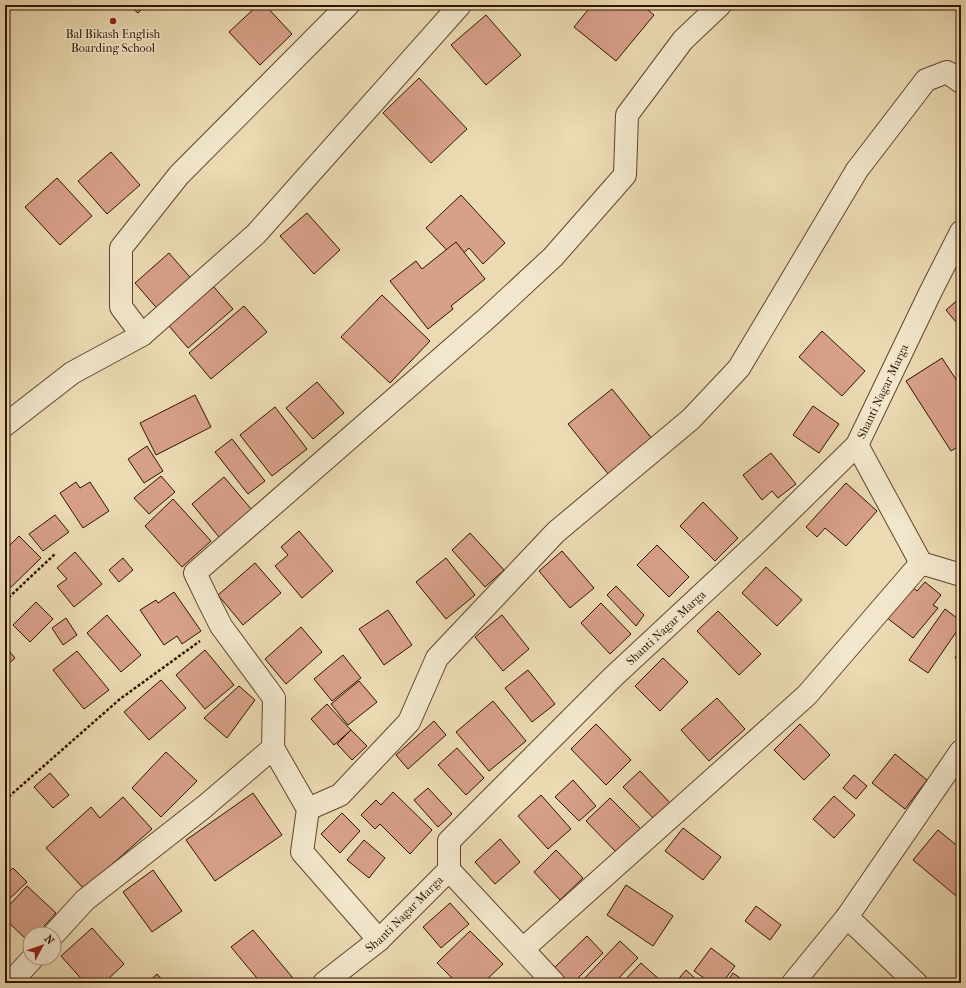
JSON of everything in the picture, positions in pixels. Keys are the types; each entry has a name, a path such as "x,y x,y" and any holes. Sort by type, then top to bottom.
{"street":[{"path":"142,335 120,307 122,248 179,175 348,5"},
{"path":"5,425 72,373 142,335 256,234 460,5"},
{"path":"379,940 302,852 308,809 273,748 274,698 221,626 195,573 486,319 553,257 626,175 627,115 683,40 720,5"},
{"path":"308,809 340,795 410,722 437,658 556,532 691,419 739,368 857,170 926,80 947,72 961,82"},
{"name":"Shanti Nagar Marga","path":"324,983 379,940 449,870 449,841 613,677 759,541 857,445 961,232"},
{"path":"857,445 921,562 961,574"},
{"path":"523,949 807,694 921,562"},
{"path":"61,926 85,900 204,807 273,748"},
{"path":"793,983 847,917 961,751"},
{"path":"449,870 554,983"},
{"path":"847,917 916,983"},
{"path":"10,983 26,966"}],"path":[{"path":"5,601 56,553"},
{"path":"5,800 120,699 221,626"}],"building":[{"path":"129,5 145,5 138,13"},
{"path":"258,5 265,5 292,34 260,65 229,32"},
{"path":"592,5 642,5 654,15 616,61 574,27"},
{"path":"486,15 521,55 486,85 451,45"},
{"path":"419,78 467,129 431,163 383,113"},
{"path":"111,152 140,185 107,214 78,181"},
{"path":"57,178 92,216 60,245 25,207"},
{"path":"461,195 505,243 483,264 469,248 456,260 426,228"},
{"path":"307,213 340,250 314,274 280,236"},
{"path":"456,242 485,279 451,306 453,309 428,329 390,281 416,261 422,269"},
{"path":"169,253 195,283 161,313 135,283"},
{"path":"213,286 233,309 188,348 169,326"},
{"path":"382,295 430,341 390,383 341,337"},
{"path":"961,297 961,328 946,310"},
{"path":"244,306 267,332 211,379 189,353"},
{"path":"822,331 865,371 842,396 799,357"},
{"path":"942,358 961,387 961,445 951,451 906,381"},
{"path":"317,382 344,413 313,439 286,408"},
{"path":"612,389 653,440 609,475 568,424"},
{"path":"195,395 211,427 156,455 140,423"},
{"path":"813,406 839,424 819,453 793,435"},
{"path":"275,407 307,449 272,476 240,435"},
{"path":"232,439 265,481 248,494 215,452"},
{"path":"147,446 163,471 144,483 128,459"},
{"path":"771,453 796,484 778,498 772,491 762,500 743,475"},
{"path":"161,476 175,492 149,514 134,498"},
{"path":"224,477 252,510 219,537 192,504"},
{"path":"76,482 80,488 90,482 109,511 83,528 60,493"},
{"path":"846,483 877,511 846,546 825,528 817,537 806,527"},
{"path":"173,499 211,541 182,567 145,526"},
{"path":"703,502 738,538 715,561 680,526"},
{"path":"55,515 69,532 43,551 29,534"},
{"path":"299,531 333,571 302,598 275,566 288,555 281,547"},
{"path":"470,533 504,570 485,587 452,550"},
{"path":"19,536 41,558 5,593 5,550"},
{"path":"657,545 689,577 669,597 637,565"},
{"path":"562,551 594,588 570,608 539,571"},
{"path":"75,552 102,584 74,607 57,586 67,579 57,568"},
{"path":"123,558 133,570 119,582 109,570"},
{"path":"446,558 475,595 446,619 416,582"},
{"path":"255,563 281,593 243,625 218,595"},
{"path":"766,567 802,600 777,626 742,593"},
{"path":"925,582 941,595 933,605 938,608 913,638 886,617 911,586 917,591"},
{"path":"616,586 644,615 636,626 607,595"},
{"path":"174,592 201,631 182,644 177,636 164,645 140,610 156,600 158,603"},
{"path":"36,602 53,619 30,642 13,625"},
{"path":"601,603 631,634 610,654 581,623"},
{"path":"945,609 961,621 961,625 928,673 909,660"},
{"path":"388,610 412,645 384,665 359,629"},
{"path":"718,611 761,654 739,675 697,631"},
{"path":"107,615 141,655 121,672 87,633"},
{"path":"502,615 529,649 503,671 475,637"},
{"path":"66,618 77,635 63,645 52,628"},
{"path":"301,627 322,652 286,684 265,659"},
{"path":"5,646 15,658 5,667"},
{"path":"961,647 961,661 955,658"},
{"path":"205,650 234,685 205,709 176,675"},
{"path":"77,651 109,690 84,709 53,670"},
{"path":"343,655 361,678 332,701 314,679"},
{"path":"663,658 688,682 660,711 635,686"},
{"path":"528,670 555,704 532,722 505,688"},
{"path":"161,680 186,708 149,740 124,712"},
{"path":"359,681 377,702 348,725 331,704"},
{"path":"239,686 255,700 227,738 204,718"},
{"path":"717,698 745,729 709,761 681,730"},
{"path":"493,701 526,741 489,771 456,732"},
{"path":"327,704 351,730 334,745 311,719"},
{"path":"434,721 446,735 408,769 396,755"},
{"path":"596,724 631,760 606,785 571,749"},
{"path":"800,724 830,755 804,780 774,750"},
{"path":"351,730 367,746 352,760 337,744"},
{"path":"457,748 484,778 466,795 438,765"},
{"path":"166,752 197,781 161,817 132,788"},
{"path":"895,754 927,780 905,809 872,783"},
{"path":"640,771 672,805 656,821 623,787"},
{"path":"50,773 69,795 53,808 34,787"},
{"path":"854,775 867,786 856,799 843,788"},
{"path":"573,780 596,806 579,821 555,797"},
{"path":"428,788 452,814 438,827 414,800"},
{"path":"393,792 432,830 410,854 380,824 375,829 361,815 376,800 381,805"},
{"path":"253,793 282,835 215,881 186,840"},
{"path":"541,795 571,829 548,849 518,816"},
{"path":"834,796 855,815 834,838 813,819"},
{"path":"123,797 152,829 84,889 46,848 91,807 100,818"},
{"path":"610,798 641,829 617,853 586,821"},
{"path":"342,813 360,831 340,853 321,834"},
{"path":"683,828 721,857 703,880 665,851"},
{"path":"938,830 961,849 961,900 913,860"},
{"path":"500,839 520,862 495,884 475,862"},
{"path":"364,840 385,858 369,878 347,860"},
{"path":"556,850 583,878 560,900 534,872"},
{"path":"13,868 27,882 5,903 5,876"},
{"path":"153,870 182,911 152,932 123,892"},
{"path":"626,885 673,916 653,946 607,915"},
{"path":"27,886 56,913 44,926 22,926 22,935 5,919 5,910"},
{"path":"450,903 469,924 441,948 423,927"},
{"path":"756,906 781,925 770,940 745,921"},
{"path":"92,928 124,964 104,983 85,983 62,957 62,955"},
{"path":"253,930 297,983 261,983 231,947"},
{"path":"470,931 503,964 483,983 457,983 437,963"},
{"path":"587,936 603,953 573,983 569,983 554,968"},
{"path":"620,941 638,958 614,983 580,983"},
{"path":"711,948 735,966 722,983 711,983 694,971"},
{"path":"641,963 660,980 657,983 622,983"},
{"path":"686,970 700,983 675,983"},
{"path":"733,973 747,983 726,983"},
{"path":"157,974 165,983 147,983"}],"place":[{"name":"Bal Bikash English Boarding School","path":"113,21"}]}
